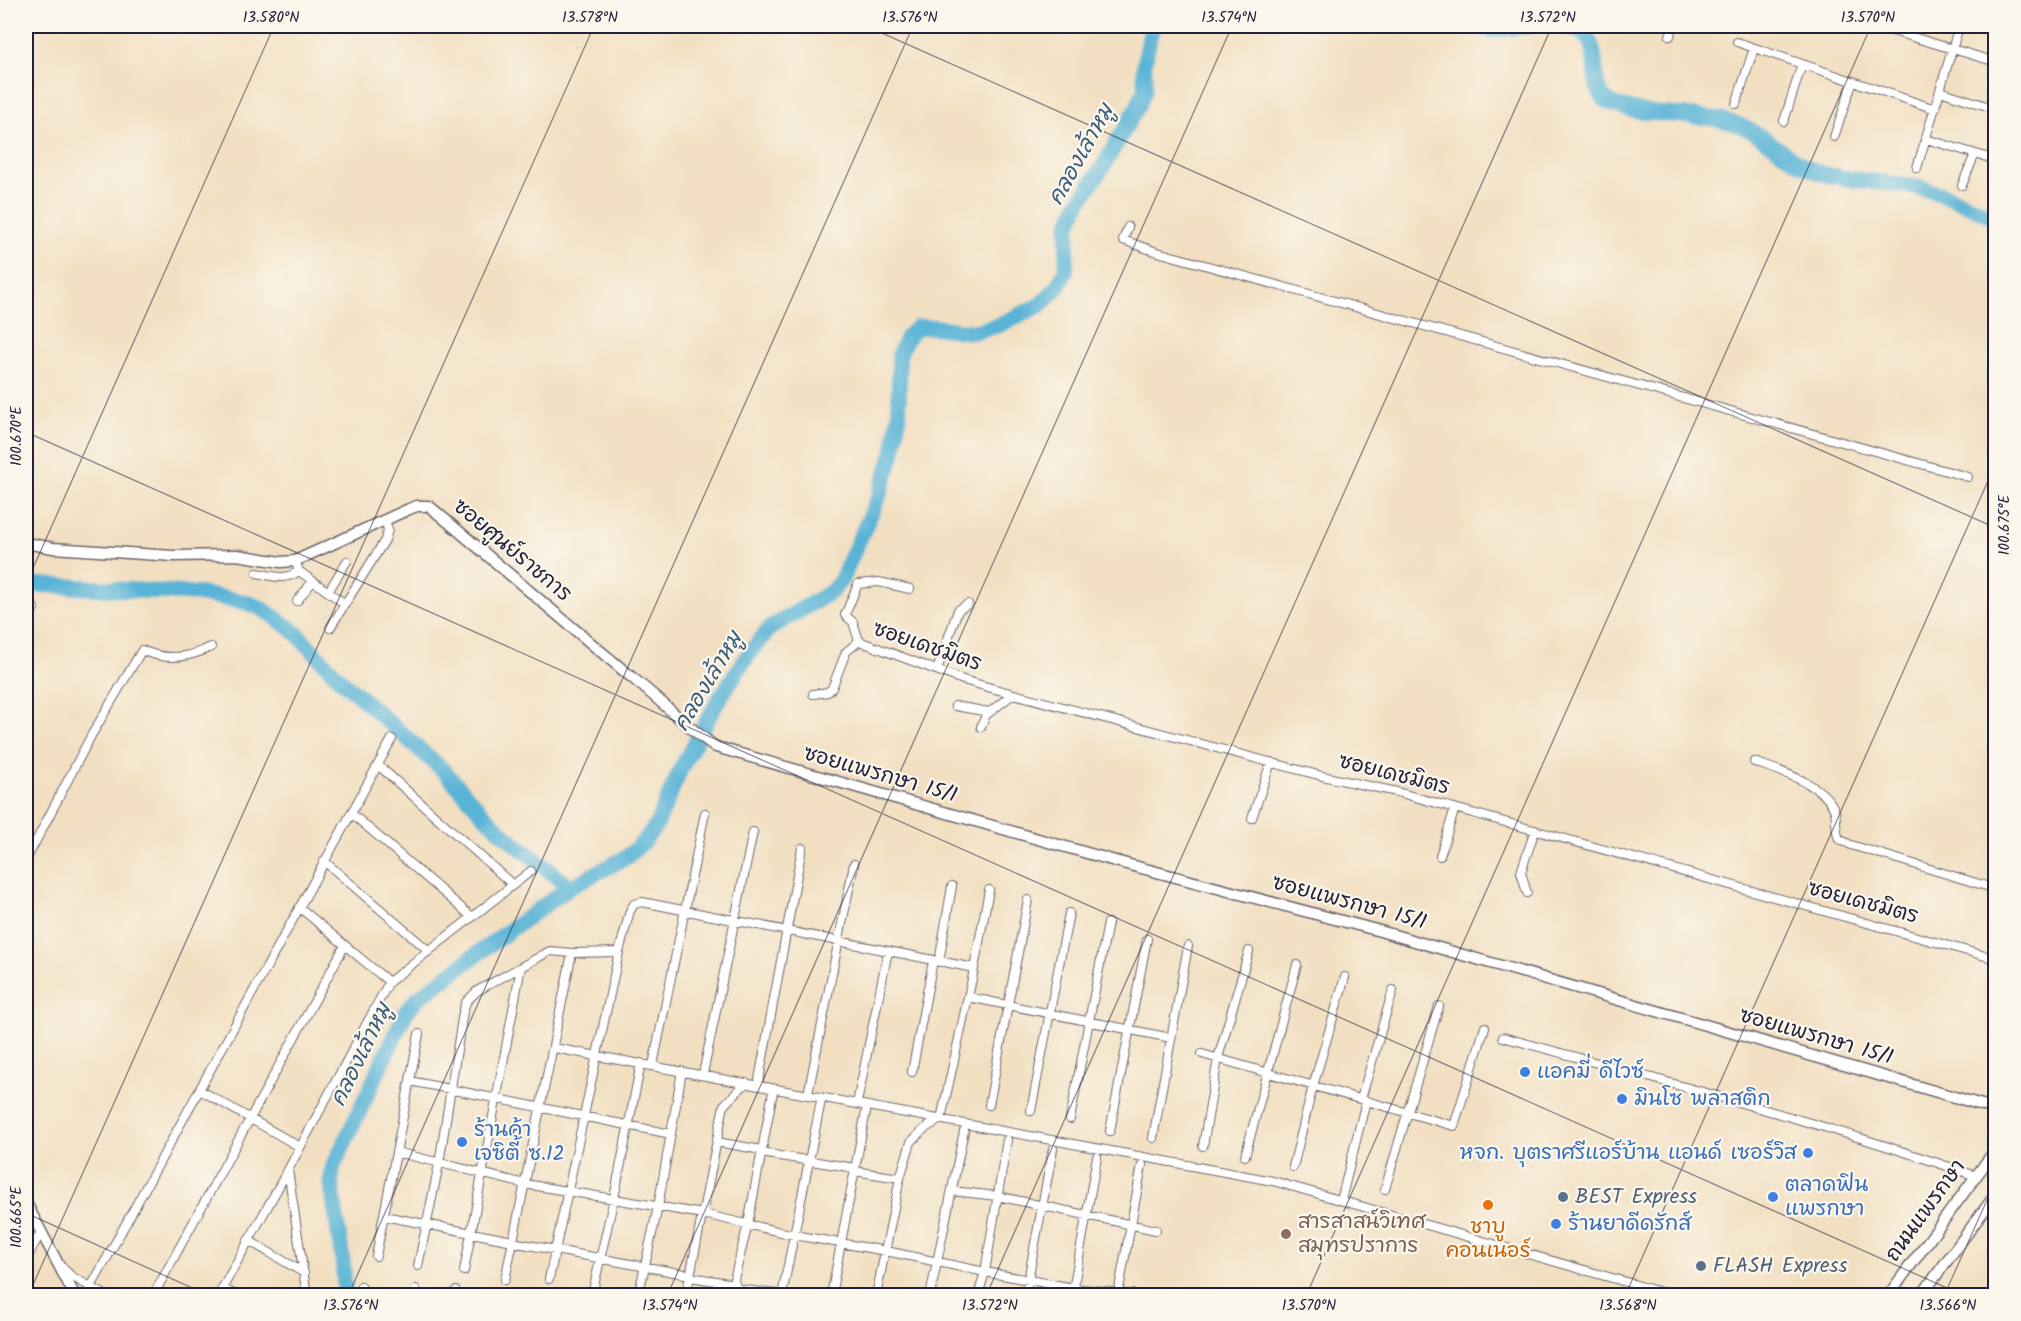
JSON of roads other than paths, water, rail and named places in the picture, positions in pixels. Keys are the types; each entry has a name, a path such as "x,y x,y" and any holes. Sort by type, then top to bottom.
{"street":[{"path":"1670,36 1673,26"},
{"path":"1876,26 1995,62"},
{"path":"1917,168 1959,26"},
{"path":"1737,42 1935,109"},
{"path":"1736,104 1754,48"},
{"path":"1784,121 1802,64"},
{"path":"1834,137 1853,81"},
{"path":"1940,91 1995,109"},
{"path":"1926,139 1995,160"},
{"path":"1962,185 1975,154"},
{"path":"1128,227 1123,240 1154,251 1968,477"},
{"name":"ซอยศูนย์ราชการ","path":"26,543 53,548 173,556 237,555 297,566 385,519 417,506 429,506 534,597 639,682 694,733"},
{"path":"330,628 385,540 388,530 385,519"},
{"path":"328,592 347,561"},
{"path":"257,573 282,578 291,577 297,566 313,581 345,604"},
{"path":"297,601 313,581"},
{"path":"859,641 853,622 845,615 858,584 879,582 910,589"},
{"path":"937,670 958,610 968,604"},
{"path":"26,623 34,608"},
{"name":"ซอยเดชมิตร","path":"813,694 828,692 832,688 846,652 859,641 963,680 1013,694 1322,776 1397,792 1995,959"},
{"path":"26,860 91,736 142,650 161,656 176,657 194,656 211,647"},
{"path":"981,728 986,715 1013,694"},
{"path":"955,706 989,712"},
{"name":"ซอยแพรกษา 15/1","path":"694,733 716,747 1126,864 1380,930 1995,1109"},
{"path":"91,1287 392,739"},
{"path":"1252,818 1271,762"},
{"path":"1754,762 1804,782 1826,796 1835,812 1839,839 1995,889"},
{"path":"378,765 513,885"},
{"path":"1440,856 1455,808"},
{"path":"351,813 472,917"},
{"path":"653,1065 705,813"},
{"path":"1527,893 1521,872 1535,830"},
{"path":"703,1074 753,832"},
{"path":"758,1084 802,848"},
{"path":"324,861 429,951"},
{"path":"807,1094 854,864"},
{"path":"218,1296 389,982 531,871"},
{"path":"912,1072 952,886"},
{"path":"876,1296 900,1178 911,1142 924,1129 941,1119 974,968 988,890"},
{"path":"989,1105 1028,900"},
{"path":"549,1279 619,952 634,904 642,902 685,910 974,968"},
{"path":"299,907 389,982"},
{"path":"1031,1111 1069,913"},
{"path":"1070,1119 1108,922"},
{"path":"1110,1131 1147,939"},
{"path":"153,1296 345,945"},
{"path":"1153,1138 1188,946"},
{"path":"418,1266 439,1164 466,1002 477,991 550,951 619,952"},
{"path":"857,1103 888,951"},
{"path":"1203,1146 1218,1058 1249,951"},
{"path":"505,1280 572,953"},
{"path":"1245,1156 1297,965"},
{"path":"464,1271 520,968"},
{"path":"1293,1167 1313,1086 1345,977"},
{"path":"1341,1200 1393,990"},
{"path":"968,997 1171,1038"},
{"path":"1385,1189 1439,1006"},
{"path":"1202,1054 1454,1126 1485,1027"},
{"path":"376,1256 419,1034"},
{"path":"1503,1037 1914,1154 1976,1176"},
{"path":"554,1048 1273,1181 1675,1296"},
{"path":"594,1286 614,1198 640,1063"},
{"path":"640,1288 658,1207 682,1071"},
{"path":"410,1081 671,1134"},
{"path":"687,1291 724,1106 746,1083"},
{"path":"200,1090 300,1147"},
{"path":"773,1092 748,1224 734,1280 738,1289 792,1296"},
{"path":"782,1295 821,1101"},
{"path":"831,1296 867,1111"},
{"path":"930,1296 964,1131"},
{"path":"978,1296 985,1272 1007,1140"},
{"path":"717,1142 900,1178"},
{"path":"1025,1296 1053,1149"},
{"name":"ถนนแพรกษา","path":"1888,1296 1995,1149"},
{"path":"396,1152 525,1184 704,1214 794,1235 1029,1280 1073,1292 1132,1294"},
{"path":"1073,1292 1097,1157"},
{"path":"1118,1294 1142,1165"},
{"path":"288,1170 307,1296"},
{"path":"952,1191 997,1196 1156,1230"},
{"path":"1921,1296 1995,1194"},
{"path":"26,1203 75,1296"},
{"path":"384,1216 735,1284"},
{"path":"26,1260 41,1232"},
{"path":"248,1240 304,1273"},
{"path":"60,1265 71,1276 107,1296"},
{"path":"361,1286 362,1296"},
{"path":"222,1288 237,1296"}],"waterway":[{"name":"คลองเล้าหมู","path":"345,1296 343,1264 331,1181 333,1167 406,1012 418,998 570,887 627,857 644,841 657,824 681,768 718,701 750,652 770,628 831,592 841,580 879,496 893,454 899,417 899,355 907,337 918,327 973,332 999,325 1040,305 1058,287 1066,270 1068,227 1078,204 1104,165 1138,106 1145,89 1144,67 1154,26"},
{"path":"1476,26 1490,30 1529,26"},
{"path":"1566,26 1580,32 1589,40 1593,50 1599,90 1604,98 1613,104 1640,111 1726,121 1752,131 1797,162 1821,173 1925,189 1996,218"},
{"path":"26,584 200,594 245,602 261,608 293,630 340,679 445,772 507,837 570,887"}],"place":[{"name":"แอคมี่ ดีไวซ์","path":"1525,1072"},
{"name":"มินโซ พลาสติก","path":"1622,1099"},
{"name":"ร้านค้า เจซิตี้ ซ.12","path":"462,1142"},
{"name":"หจก. บุตราศรีแอร์บ้าน แอนด์ เซอร์วิส","path":"1808,1153"},
{"name":"BEST Express","path":"1563,1197"},
{"name":"ตลาดฟิน แพรกษา","path":"1773,1197"},
{"name":"ชาบู คอนเนอร์","path":"1488,1205"},
{"name":"ร้านยาดีดรักส์","path":"1556,1224"},
{"name":"สารสาสน์วิเทศ สมุทรปราการ","path":"1286,1234"},
{"name":"FLASH Express","path":"1701,1266"}]}
